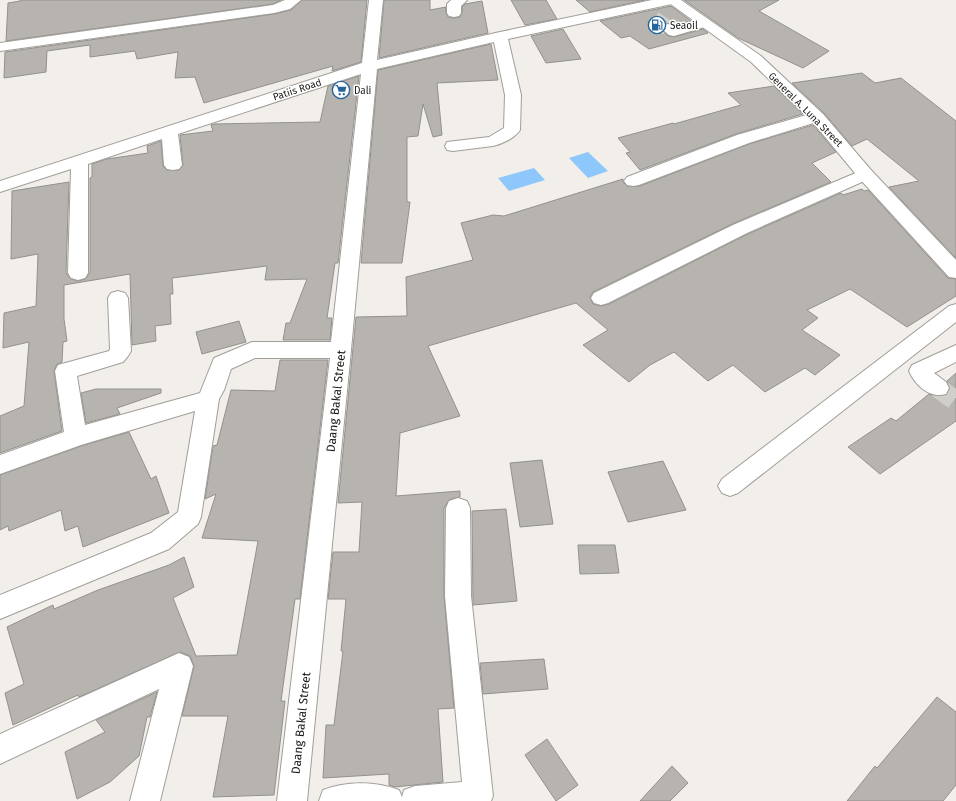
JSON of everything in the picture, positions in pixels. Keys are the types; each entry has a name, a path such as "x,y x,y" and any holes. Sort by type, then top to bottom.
{"street":[{"path":"0,47 274,9 285,6 294,0"},
{"name":"Daang Bakal Street","path":"292,801 341,350 376,0"},
{"path":"454,13 454,4 460,0"},
{"name":"Patiis Road","path":"0,187 369,66 500,36 672,0"},
{"name":"General A. Luna Street","path":"672,0 756,59 817,117 864,174 956,272"},
{"path":"639,7 654,19"},
{"path":"668,28 674,32 703,22"},
{"path":"453,146 493,141 512,130 513,95 500,36"},
{"path":"633,181 743,139 817,117"},
{"path":"169,131 173,165"},
{"path":"78,273 80,160"},
{"path":"602,298 740,229 864,174"},
{"path":"76,437 66,371 116,357 121,351 118,298"},
{"path":"730,486 953,318"},
{"path":"0,607 160,541 189,517 208,399 213,390 222,364 252,350 341,350"},
{"path":"938,388 922,376 920,371 956,353"},
{"path":"0,466 76,437 208,399"},
{"path":"415,801 478,796 458,596 458,508"},
{"path":"0,749 179,666 146,801"},
{"path":"334,801 347,798 388,801"}],"water":[{"path":"588,152 608,171 588,178 569,158"},
{"path":"534,168 545,180 509,191 498,178"}],"building":[{"path":"20,0 281,0 273,4 6,41 8,3"},
{"path":"302,0 367,0 361,62 332,71 333,66 204,103 195,77 175,78 178,52 137,59 135,51 90,57 90,45 47,51 46,72 4,78 5,52 274,14 291,10"},
{"path":"384,0 430,0 430,10 446,7 448,17 454,18 460,17 462,7 465,4 482,1 488,33 379,58"},
{"path":"511,0 546,0 557,19 525,25"},
{"path":"576,0 645,0 590,12"},
{"path":"684,0 779,0 759,11 829,51 803,68 738,38"},
{"path":"671,6 691,21 676,25 669,23 663,24 660,28 668,36 674,37 703,29 708,33 649,49 630,36 621,38 600,21"},
{"path":"563,29 581,59 546,63 531,36"},
{"path":"491,44 498,80 437,83 442,135 433,137 423,104 418,136 407,137 407,202 410,202 402,263 361,263 378,70"},
{"path":"862,73 875,83 901,78 956,121 956,258 889,187 919,181 867,139 852,146 824,113 792,83"},
{"path":"359,76 338,263 335,263 327,318 332,318 330,340 283,340 286,323 290,323 307,279 265,280 267,266 172,278 173,294 170,294 171,324 155,326 156,341 132,345 130,274 64,285 64,319 67,341 63,342 62,362 57,364 54,371 62,431 0,453 0,416 24,406 29,342 3,348 4,313 36,306 38,254 11,259 12,191 69,182 66,273 71,279 78,281 85,279 90,273 90,178 92,177 92,164 107,159 148,153 147,146 161,141 163,166 167,170 179,170 183,165 180,135 213,131 211,125 214,124 320,122 328,86"},
{"path":"774,86 803,114 736,134 640,170 626,153 630,152 618,138 741,105 728,93"},
{"path":"813,125 836,152 812,163 831,182 732,224 593,292 590,297 593,304 601,306 609,304 748,234 841,193 843,195 862,189 864,191 868,190 948,278 956,279 956,296 907,327 850,289 807,310 818,318 802,330 840,355 815,375 805,368 765,392 733,365 708,381 674,352 650,365 629,382 583,345 608,330 576,303 428,346 460,416 400,433 396,496 460,491 460,497 449,500 444,508 444,596 454,708 438,709 443,782 395,787 389,785 389,774 323,778 326,725 334,725 343,651 341,651 346,599 328,599 333,552 359,552 362,502 338,503 356,317 407,316 406,277 473,260 461,223 493,215 504,216 623,179 623,182 627,186 640,186 749,144"},
{"path":"239,321 246,342 202,354 196,332"},
{"path":"280,360 328,360 300,599 295,599 281,701 285,701 274,795 213,797 228,716 182,716 194,666 190,656 180,652 79,697 78,695 13,725 5,693 24,684 7,627 53,605 54,609 98,590 169,565 184,557 194,587 173,598 196,656 237,655 258,541 202,538 216,494 205,499 213,446 217,445 231,390 275,391"},
{"path":"956,373 956,421 880,474 848,447 891,418 896,421 929,394 940,397 946,395 950,389 947,381"},
{"path":"96,389 161,389 161,393 117,408 120,414 86,423 81,393"},
{"path":"129,432 151,479 156,476 169,513 83,547 78,526 65,531 61,510 9,531 8,526 0,530 0,475 81,446"},
{"path":"542,460 553,524 520,527 510,463"},
{"path":"663,461 686,510 628,522 608,472"},
{"path":"506,509 517,601 473,605 472,511"},
{"path":"578,545 615,545 619,573 580,574"},
{"path":"544,659 548,689 483,694 480,663"},
{"path":"157,692 150,717 147,717 139,756 110,782 77,799 65,752 105,732 96,720"},
{"path":"937,697 956,712 956,785 943,801 847,801 875,766 877,768"},
{"path":"547,739 578,785 556,801 525,755"},
{"path":"672,766 688,783 670,801 640,801"}],"tunnel":[{"path":"654,19 668,28"},
{"path":"938,388 956,401"}],"place":[{"name":"Seaoil","path":"657,25"},
{"name":"Dali","path":"341,90"}]}
